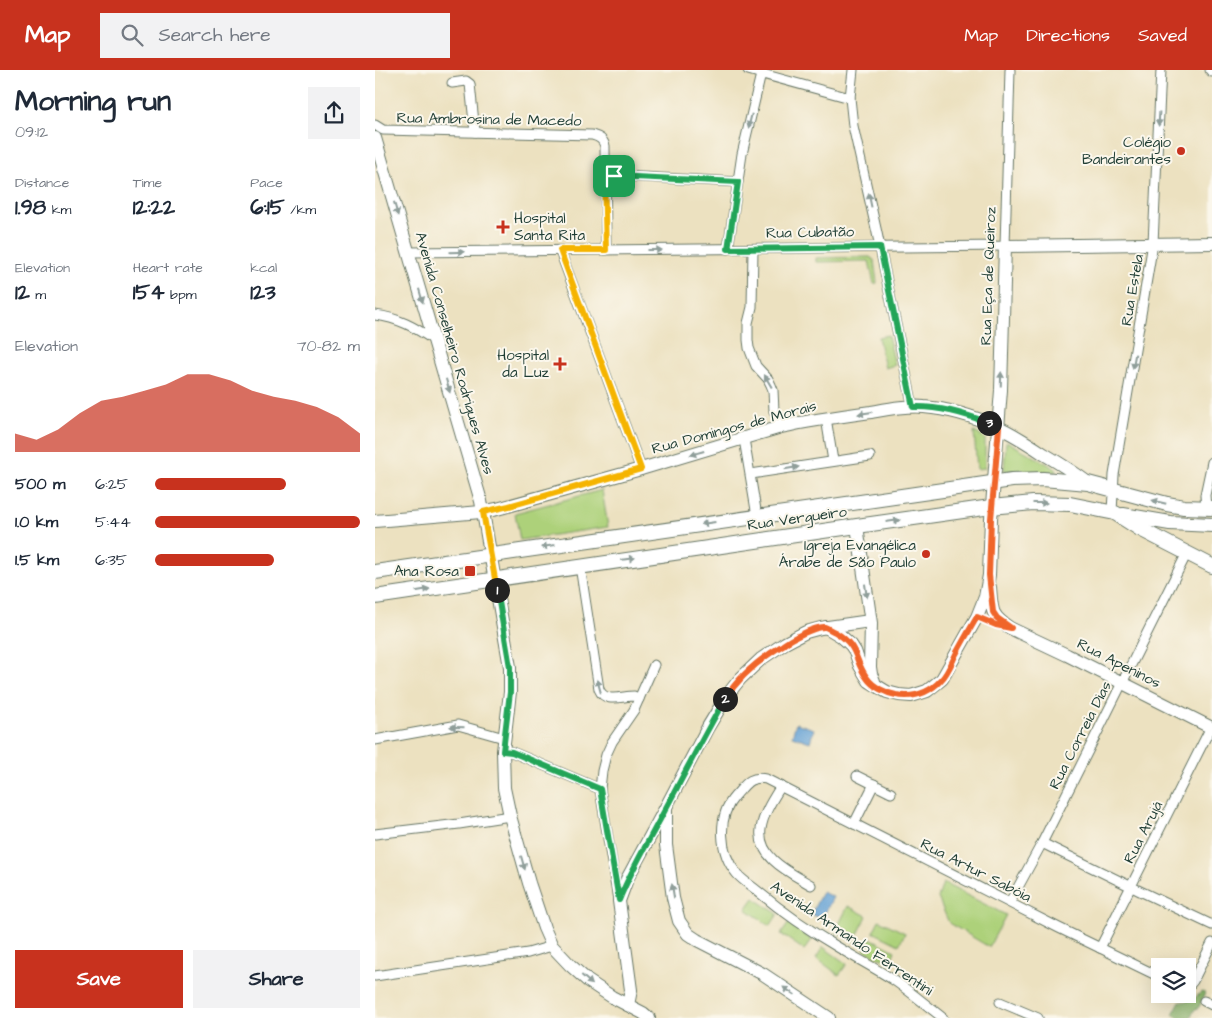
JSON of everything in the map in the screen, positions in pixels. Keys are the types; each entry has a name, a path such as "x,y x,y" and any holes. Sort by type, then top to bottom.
{"main road":[{"name":"Rua Vergueiro","path":"375,572 1012,480 1035,479 1088,483 1167,504 1210,510"},
{"name":"Rua Vergueiro","path":"375,597 1033,502 1086,506 1113,513 1212,566"},
{"path":"1113,513 1171,523 1212,525"}],"street":[{"path":"748,70 850,98"},
{"path":"853,70 850,98 853,126 913,407"},
{"name":"Rua Eça de Queiroz","path":"989,575 991,507 1001,390 1010,70"},
{"name":"Rua Estela","path":"1113,513 1114,475 1153,244 1161,70"},
{"path":"728,249 742,154 761,74"},
{"path":"452,83 466,81 470,84 475,132"},
{"name":"Rua Ambrosina de Macedo","path":"375,124 378,139 475,132 597,136 604,143 606,250"},
{"name":"Avenida Conselheiro Rodrigues Alves","path":"378,139 379,168 409,252 483,512 510,667 510,692 503,751 504,788 535,903 553,946 570,965 612,998 643,1013 649,1018"},
{"path":"604,175 738,182"},
{"name":"Rua Cubatão","path":"409,252 1212,243"},
{"path":"753,249 753,307 748,323 749,348 756,366 769,379 773,390 774,411 781,427"},
{"path":"560,250 641,469"},
{"path":"375,315 392,317 408,324 434,340"},
{"name":"Rua Domingos de Morais","path":"375,521 483,512 641,469 781,427 826,418 913,407 932,408 963,415 999,427 1077,474 1088,483"},
{"path":"826,418 833,461"},
{"path":"744,439 757,516"},
{"path":"751,474 870,456"},
{"path":"1210,510 1205,495 1212,462"},
{"path":"857,526 870,621 870,667 877,687"},
{"name":"Rua Correia Dias","path":"1010,902 1042,843 1187,553"},
{"path":"580,566 596,673 601,694 609,699 634,696 639,699"},
{"path":"826,627 851,645 866,677 877,687 887,692 911,696 927,691 942,679 977,617 985,597 989,575"},
{"name":"Rua Apeninos","path":"989,575 993,612 997,618 1011,628 1212,728"},
{"name":"Rua Apeninos","path":"977,617 996,625 1011,628"},
{"path":"619,900 627,879 708,727 728,694 740,679 761,659 806,632 826,627 870,621"},
{"path":"628,1006 631,990 619,900 600,789 606,755 639,699 654,665"},
{"path":"375,740 458,725 504,738"},
{"name":"Rua Arujá","path":"1100,948 1212,728"},
{"path":"503,751 512,752 600,789"},
{"path":"857,776 891,793"},
{"name":"Avenida Armando Ferrentini","path":"781,786 766,779 755,778 749,781 733,798 727,808 722,828 724,844 736,873 794,920 892,979 943,1018"},
{"path":"853,824 874,784"},
{"path":"781,786 762,824 762,843 765,850 777,863 811,885"},
{"name":"Rua Artur Sabóia","path":"781,786 1151,974"},
{"path":"667,807 666,846 673,898 679,921 688,934 763,974 829,1018"},
{"path":"375,834 510,816"},
{"path":"1042,843 1212,925"},
{"path":"1196,973 1212,944"},
{"path":"375,976 528,953 553,946"},
{"path":"1000,1002 1038,1018"}],"green space":[{"path":"870,257 874,260 877,283 874,284 869,261 816,262 816,258"},
{"path":"888,335 895,365 885,368 878,337"},
{"path":"974,432 985,439 985,468 977,469"},
{"path":"1006,442 1053,467 1057,470 1056,472 1005,471"},
{"path":"602,490 608,527 520,540 515,513"},
{"path":"943,883 1006,915 989,947 949,923 938,898"},
{"path":"754,898 778,914 770,926 746,909"},
{"path":"848,906 867,916 854,942 835,932"},
{"path":"879,920 905,933 899,945 873,932"},
{"path":"789,923 812,940 804,950 781,934"},
{"path":"870,938 895,951 890,963 864,950"},
{"path":"823,947 847,964 839,975 816,958"},
{"path":"1201,992 1205,993 1199,1007 1194,1010 1190,1018 1179,1018 1173,1014 1179,1003 1196,1003 1197,996"}],"water":[{"path":"796,723 814,729 810,742 792,736"},
{"path":"822,892 833,897 822,919 811,914"}],"place":[{"name":"Colégio Bandeirantes","path":"1181,151"},
{"name":"Hospital Santa Rita","path":"503,227"},
{"name":"Hospital da Luz","path":"560,364"},
{"name":"Igreja Evangélica Árabe de São Paulo","path":"926,554"},
{"name":"Ana Rosa","path":"470,571"}],"route":[{"path":"604,175 614,176 738,182 728,249 880,247 913,407 932,408 963,415 999,427 993,482 989,575 993,612 997,618 1011,628 1002,627 977,617 942,679 927,691 911,696 887,692 869,681 851,645 826,627 806,632 761,659 740,679 728,694 708,727 627,879 619,900 600,789 512,752 503,751 510,692 510,667 483,512 641,469 560,250 606,250 604,175"}]}
